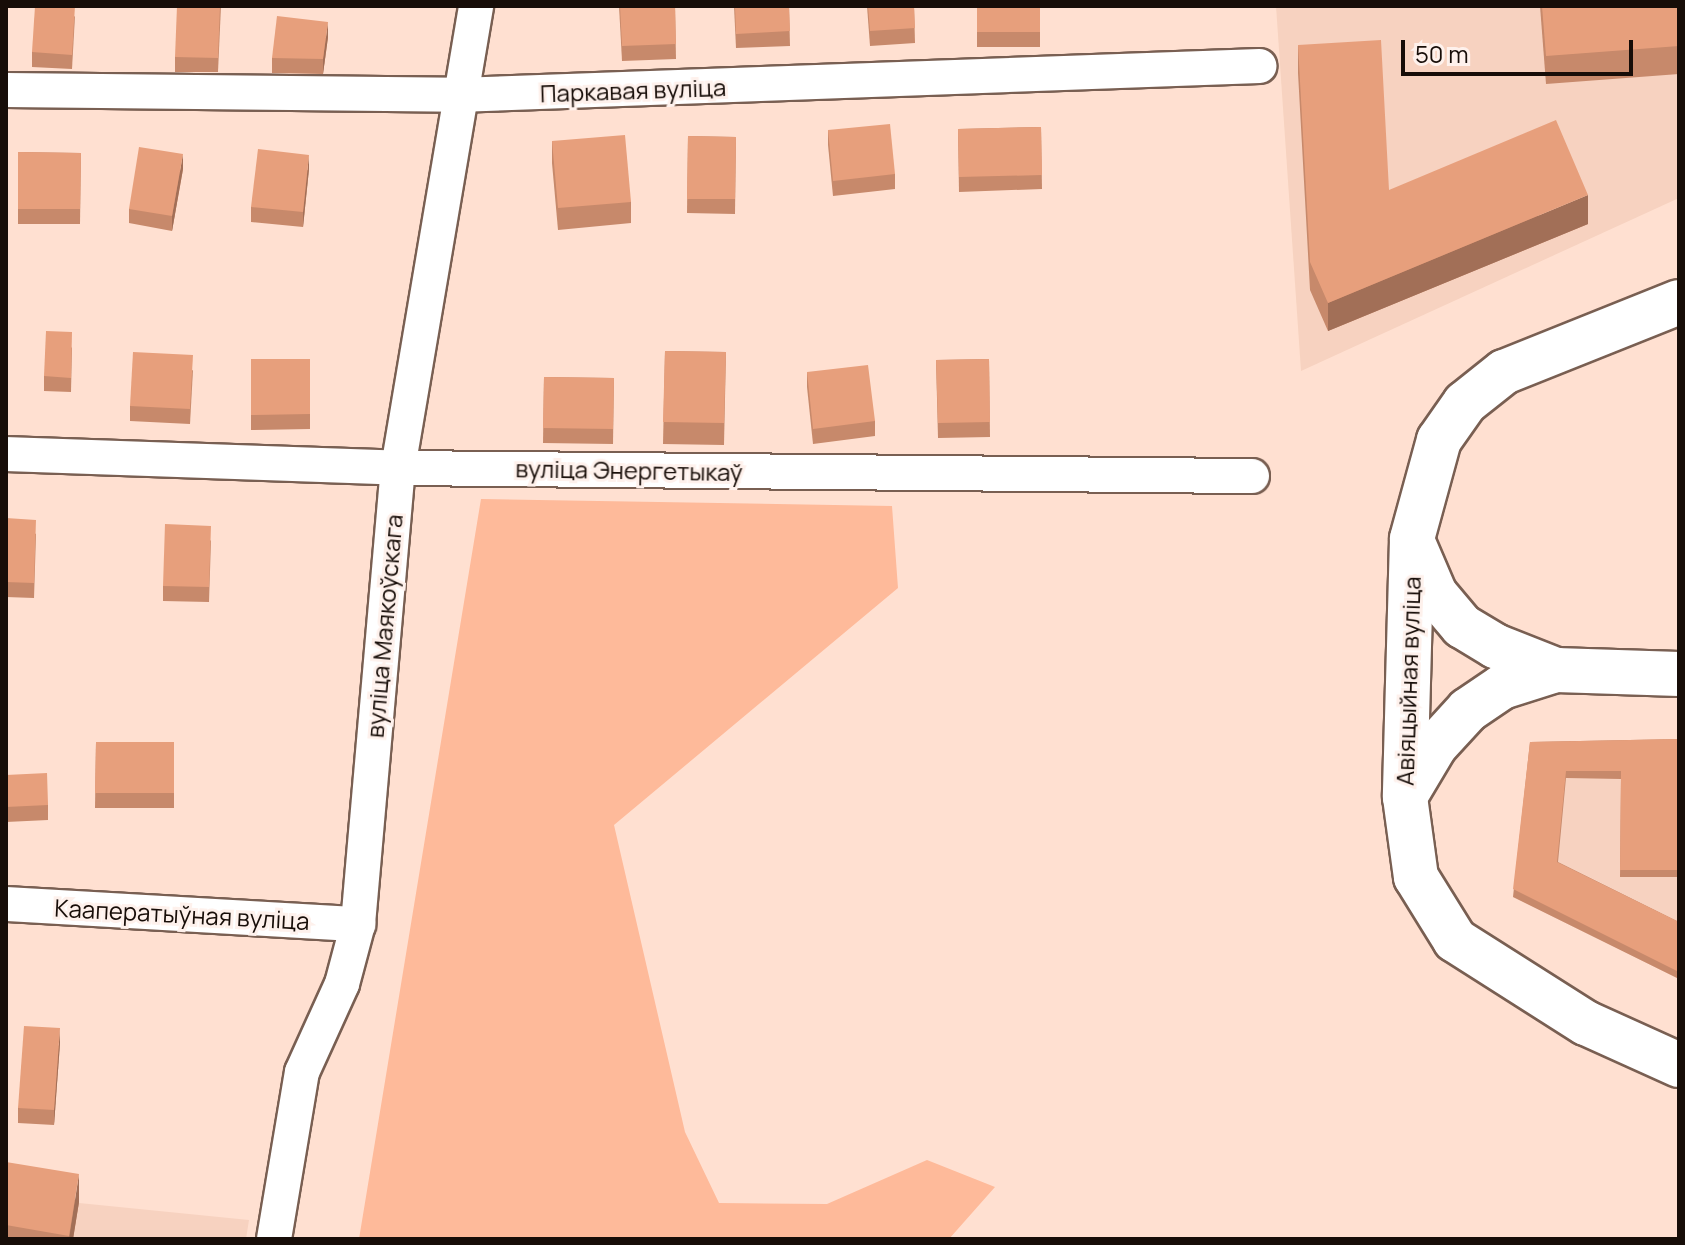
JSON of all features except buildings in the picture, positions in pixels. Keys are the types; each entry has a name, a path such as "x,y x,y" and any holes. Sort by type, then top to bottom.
{"main road":[{"name":"Авіяцыйная вуліца","path":"1679,302 1515,367 1465,403 1439,440 1412,539 1405,797 1416,877 1455,940 1586,1023 1679,1065"},
{"path":"1412,539 1435,594 1462,626 1495,646 1556,670"},
{"path":"1405,797 1435,746 1468,710 1502,687 1556,670 1679,674"}],"street":[{"name":"вуліца Маякоўскага","path":"274,1239 302,1072 342,984 358,924 398,468 457,95 476,6"},
{"name":"Паркавая вуліца","path":"6,90 457,95 1259,66"},
{"name":"вуліца Энергетыкаў","path":"6,454 398,468 1252,476"},
{"name":"Кааператыўная вуліца","path":"6,904 358,924"}],"shaded area":[{"path":"1276,6 1679,6 1679,198 1301,371"},
{"path":"481,499 892,506 898,588 614,825 685,1132 719,1203 827,1204 927,1160 995,1187 949,1239 359,1239"},
{"path":"1679,747 1679,979 1513,897 1530,749"},
{"path":"6,1190 79,1203 249,1220 246,1239 6,1239"}]}
